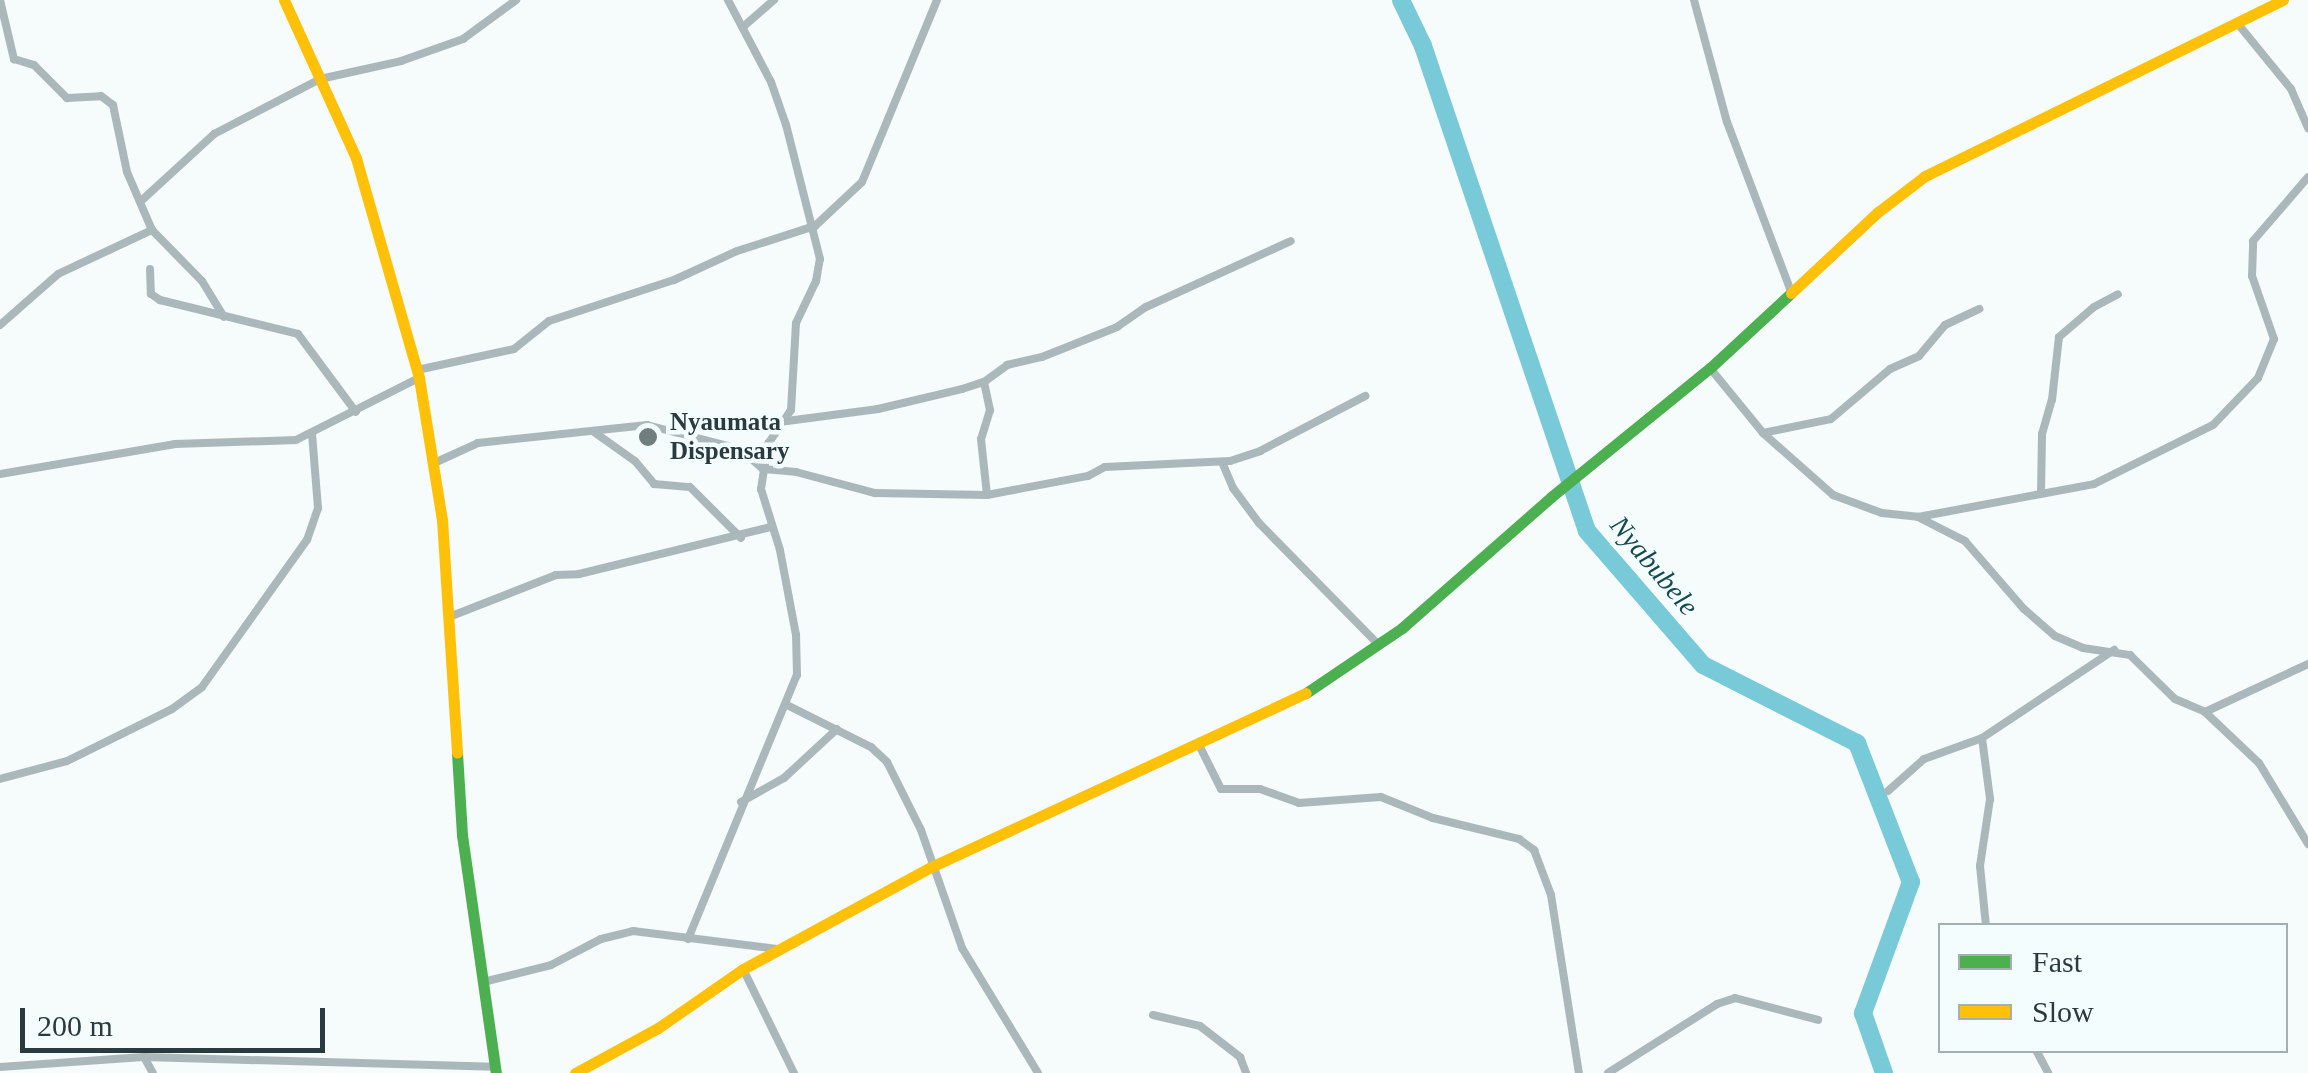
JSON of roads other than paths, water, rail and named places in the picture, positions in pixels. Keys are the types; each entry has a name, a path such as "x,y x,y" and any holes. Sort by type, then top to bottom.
{"street":[{"path":"0,0 14,59 34,65 67,98 101,96 113,105 118,142 152,230 202,281 224,317"},
{"path":"0,1067 144,1057 495,1070 462,835 442,520 418,374 356,158 284,0"},
{"path":"141,201 204,140 320,79 450,45 504,14 516,0"},
{"path":"688,940 741,802 794,691 799,655 761,489 768,444 787,420 796,323 816,281 820,260 815,226 786,125 744,26 728,0"},
{"path":"744,26 774,0"},
{"path":"0,474 175,444 286,442 356,412 418,374 514,348 557,318 674,280 738,251 815,226 862,182 937,0"},
{"path":"1694,0 1727,122 1792,294"},
{"path":"575,1073 658,1028 743,969 931,867 1314,689 1402,628 1551,497 1710,368 1878,212 1925,176 2283,0"},
{"path":"2238,24 2291,89 2308,128"},
{"path":"1710,368 1763,433 1833,496 1882,514 1918,517 2094,484 2201,432 2258,378 2274,339 2252,276 2253,241 2308,177"},
{"path":"0,325 58,274 152,230"},
{"path":"787,420 909,403 984,382 1007,365 1042,357 1118,327 1146,307 1291,241"},
{"path":"150,269 151,294 160,300 298,334 356,412"},
{"path":"2042,493 2042,434 2052,400 2059,337 2094,307 2118,294"},
{"path":"1763,433 1831,418 1890,369 1918,356 1945,324 1980,309"},
{"path":"984,382 990,410 981,439 987,495"},
{"path":"432,464 478,443 662,427 740,449 763,470 796,472 875,493 987,495 1088,476 1104,467 1222,462 1260,451 1365,396"},
{"path":"594,432 635,461 654,484 690,488 741,538"},
{"path":"0,779 67,761 172,709 202,687 306,540 318,508 312,434"},
{"path":"1222,462 1233,488 1259,523 1378,644"},
{"path":"1918,517 1964,541 2024,609 2055,636 2083,648 2114,650 2130,656 2175,699 2205,712 2259,763 2308,844"},
{"path":"449,617 556,574 579,574 741,538 771,527"},
{"path":"1888,791 1924,759 1982,738 2114,650"},
{"path":"2205,712 2242,691 2308,664"},
{"path":"787,705 838,729 887,762 921,830 962,948 1038,1073"},
{"path":"741,802 784,778 838,729"},
{"path":"1982,738 1990,799 1980,866 1986,923"},
{"path":"1198,743 1221,789 1260,789 1299,802 1381,797 1433,818 1519,839 1534,850 1551,895 1579,1073"},
{"path":"483,982 552,964 612,935 661,932 688,940 779,950"},
{"path":"743,969 794,1073"},
{"path":"1608,1073 1717,1004 1734,998 1818,1020"},
{"path":"1152,1015 1200,1026 1240,1057 1246,1073"},
{"path":"144,1057 153,1073"},
{"path":"48,1073 50,1062"}],"waterway":[{"name":"Nyabubele","path":"1401,0 1423,46 1587,531 1703,665 1857,743 1911,882 1863,1013 1884,1073"}],"place":[{"name":"Nyaumata Dispensary","path":"648,437"}]}
